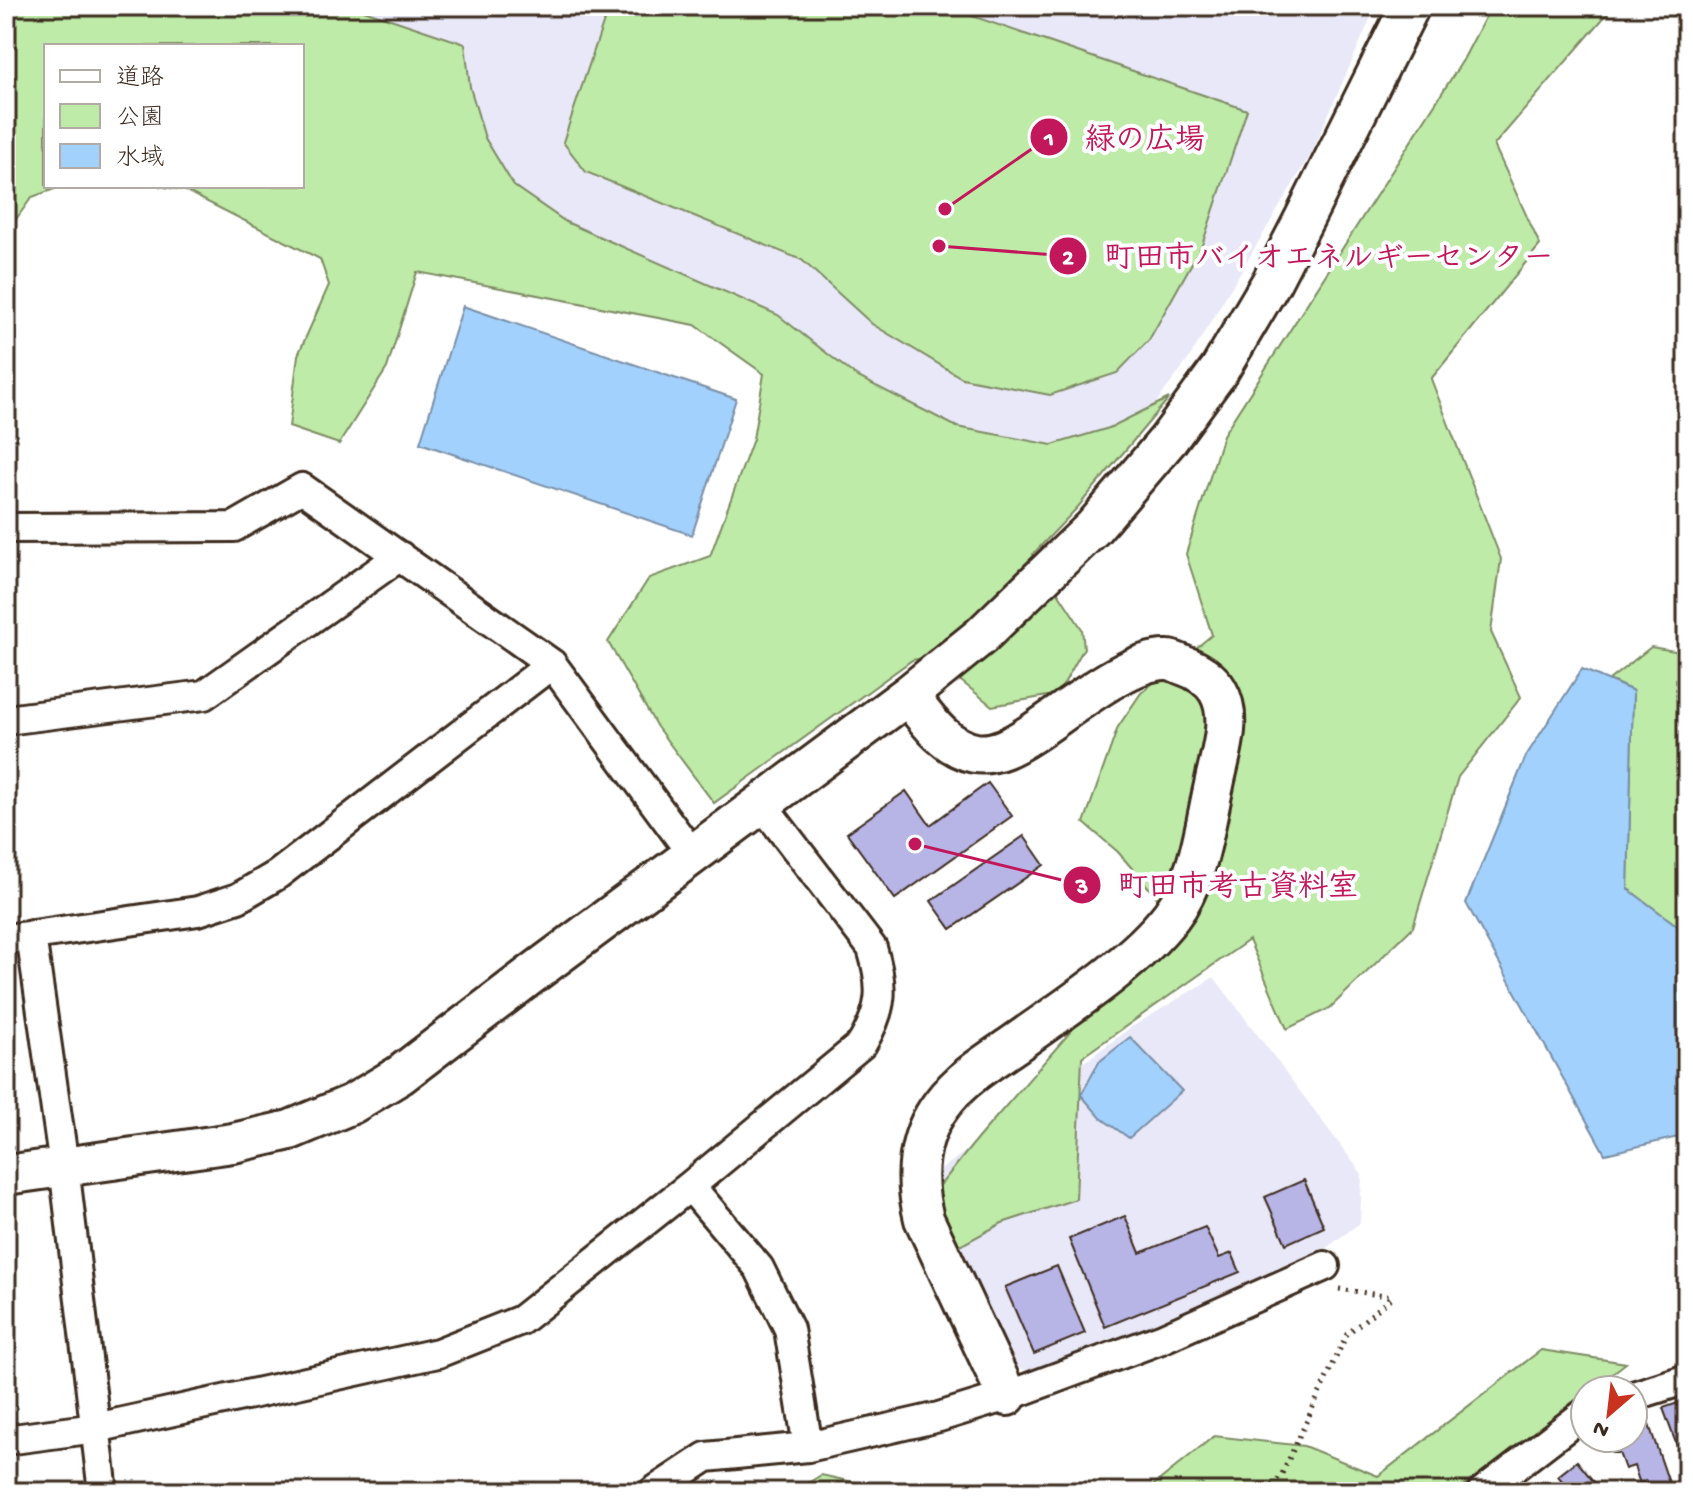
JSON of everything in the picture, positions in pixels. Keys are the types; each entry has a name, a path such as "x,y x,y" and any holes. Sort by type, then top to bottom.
{"street":[{"path":"6,1175 233,1143 290,1130 352,1104 400,1075 908,695 981,636 1093,528 1168,440 1211,381 1272,281 1410,6"},
{"path":"6,528 234,527 302,488 552,664 692,854"},
{"path":"6,720 204,695 400,556"},
{"path":"908,695 931,725 951,743 973,753 992,753 1009,748 1116,677 1145,663 1169,660 1196,670 1216,687 1226,708 1225,730 1198,859 1173,914 1152,938 1081,997 961,1081 940,1106 924,1137 918,1168 918,1194 924,1219 1007,1396"},
{"path":"103,1492 64,1166 19,937 198,911 238,898 277,875 552,664"},
{"path":"6,1440 96,1428 438,1353 521,1320 862,1044 876,1020 881,992 872,948 761,803"},
{"path":"690,1186 759,1268 789,1329 808,1447"},
{"path":"653,1492 706,1457 808,1447 939,1417 1007,1396 1330,1278"},
{"path":"1649,1391 1687,1379"},
{"path":"1482,1492 1569,1425"}],"path":[{"path":"1267,1492 1282,1474 1347,1334 1393,1297 1330,1278"}],"shaded area":[{"path":"352,6 1376,6 1312,152 1188,360 1153,407 1109,428 1052,445 957,427 856,376 778,315 566,222 514,186 485,138 470,87 464,45"},
{"path":"1214,977 1362,1174 1360,1223 1321,1252 1156,1329 1032,1373 1011,1365 941,1221 936,1188 939,1171 1130,1028"}],"green space":[{"path":"6,6 352,6 465,44 470,87 485,138 514,186 566,222 778,315 856,376 957,427 1052,445 1109,428 1169,398 1077,508 1033,554 1082,629 1084,648 1058,694 992,706 931,657 912,660 714,803 657,727 608,642 649,578 710,556 753,439 764,374 695,325 417,272 387,368 339,444 289,427 298,355 329,285 320,259 186,191 170,188 304,188 304,44 44,44 44,188 57,188 32,197 6,233"},
{"path":"609,6 943,6 1247,110 1202,245 1149,340 1117,373 1050,395 962,378 872,324 802,260 586,172 563,142"},
{"path":"1491,6 1614,6 1494,145 1540,245 1431,379 1501,559 1491,632 1521,697 1458,777 1413,927 1330,1008 1287,1029 1249,940 1082,1057 1076,1199 1002,1223 960,1246 929,1199 978,1138 1172,915 1118,852 1084,823 1118,727 1141,693 1212,635 1186,554 1223,435 1463,60"},
{"path":"1651,647 1687,653 1687,933 1628,889 1633,691 1609,680"},
{"path":"1541,1350 1626,1363 1612,1374 1569,1374 1569,1406 1456,1492 1145,1492 1214,1436 1304,1446 1378,1476"},
{"path":"821,1475 899,1492 794,1492"}],"water":[{"path":"463,306 736,399 692,535 420,443"},
{"path":"1582,669 1633,691 1628,889 1687,933 1687,1135 1605,1154 1466,903 1526,756"},
{"path":"1130,1037 1182,1091 1129,1138 1101,1118 1081,1095 1099,1062"}],"building":[{"path":"988,783 1012,816 895,899 847,833 906,791 930,825"},
{"path":"1024,836 1044,865 951,929 931,901"},
{"path":"1304,1180 1324,1227 1286,1244 1265,1197"},
{"path":"1125,1216 1140,1253 1205,1227 1219,1258 1232,1253 1240,1272 1105,1327 1069,1239"},
{"path":"1057,1266 1085,1333 1034,1354 1005,1287"},
{"path":"1687,1400 1687,1463 1684,1465 1663,1408"},
{"path":"1649,1425 1669,1483 1650,1490 1646,1481 1640,1484 1634,1466 1625,1469 1619,1454 1649,1454"},
{"path":"1577,1461 1602,1492 1571,1492 1558,1476"}],"place":[{"name":"緑の広場","path":"945,209"},
{"name":"町田市バイオエネルギーセンター","path":"939,246"},
{"name":"町田市考古資料室","path":"915,844"}]}
